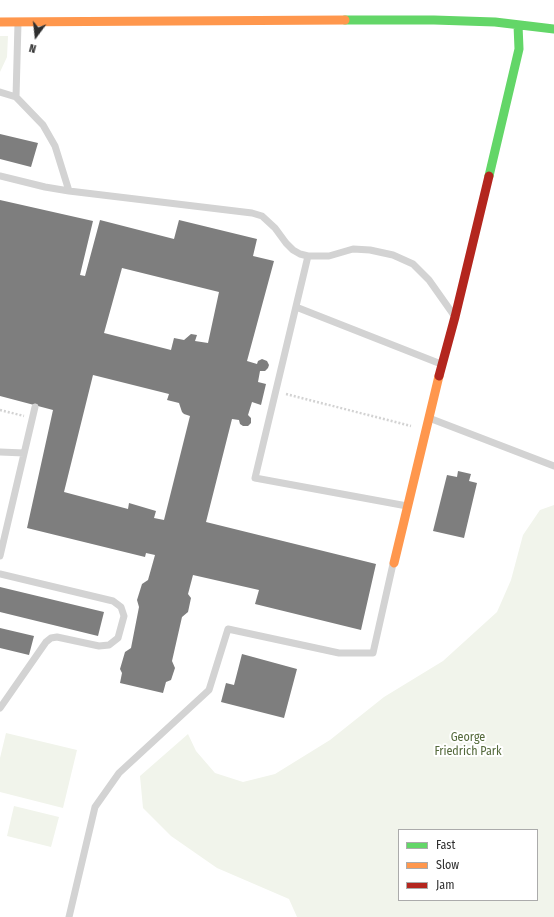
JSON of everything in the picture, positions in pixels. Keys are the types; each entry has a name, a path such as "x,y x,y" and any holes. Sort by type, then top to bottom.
{"street":[{"path":"0,22 434,20 495,22 554,29"},
{"path":"394,563 519,49 518,25"}],"lane":[{"path":"16,97 18,22"},
{"path":"0,92 16,97 43,125 55,146 69,191"},
{"path":"0,176 69,191 252,213 262,216 293,250 308,256 329,256 353,249 370,250 393,256 412,264 429,280 455,317"},
{"path":"308,256 255,478 408,506"},
{"path":"296,307 442,364"},
{"path":"0,556 35,407"},
{"path":"429,418 554,466"},
{"path":"0,452 24,453"},
{"path":"69,917 95,808 119,773 209,690 228,629 339,653 372,653 394,563"},
{"path":"0,574 113,601 122,607 124,616 118,638 109,645 99,646 57,637 51,638 46,642 0,708"}],"path":[{"path":"276,391 426,431"},
{"path":"0,410 32,418"}],"green space":[{"path":"0,36 8,36 7,57 0,72"},
{"name":"George Friedrich Park","path":"554,505 554,917 297,917 289,899 217,868 171,836 143,808 140,776 188,734 196,751 215,773 243,782 275,774 330,740 384,697 443,661 497,612 511,580 523,535 540,510"},
{"path":"6,733 77,750 63,808 0,792 0,758"},
{"path":"14,806 59,817 51,847 7,836"}],"building":[{"path":"0,134 38,143 31,167 0,159"},
{"path":"0,200 93,221 80,275 85,276 100,220 174,239 179,220 257,239 253,256 274,261 247,361 257,364 258,361 262,359 267,361 269,365 268,368 265,371 260,371 258,382 266,384 261,405 252,402 248,415 251,418 251,423 248,426 243,426 240,424 239,420 232,419 206,522 376,564 361,630 255,604 259,590 193,575 188,594 191,598 188,612 182,617 172,661 175,668 171,680 166,682 163,693 120,683 122,673 120,669 125,652 131,648 139,607 137,600 142,584 148,580 155,555 146,553 145,557 27,528 53,410 0,396","holes":["122,268 219,292 208,343 195,341 197,335 191,334 184,340 174,338 171,350 104,333","93,375 169,394 167,400 179,403 182,412 190,416 164,520 154,518 156,511 129,503 128,509 64,492"]},
{"path":"458,471 471,474 469,481 477,483 464,538 433,531 447,475 457,477"},
{"path":"0,587 104,612 98,636 0,612"},
{"path":"0,628 34,636 29,655 0,648"},
{"path":"242,654 297,669 284,718 221,702 226,683 234,685"}],"traffic: fast":[{"path":"345,20 495,22 554,29"},
{"path":"489,176 519,49 518,25"}],"traffic: slow":[{"path":"0,22 345,20"},
{"path":"394,563 439,376"}],"traffic: jam":[{"path":"439,376 455,317 489,176"}]}
